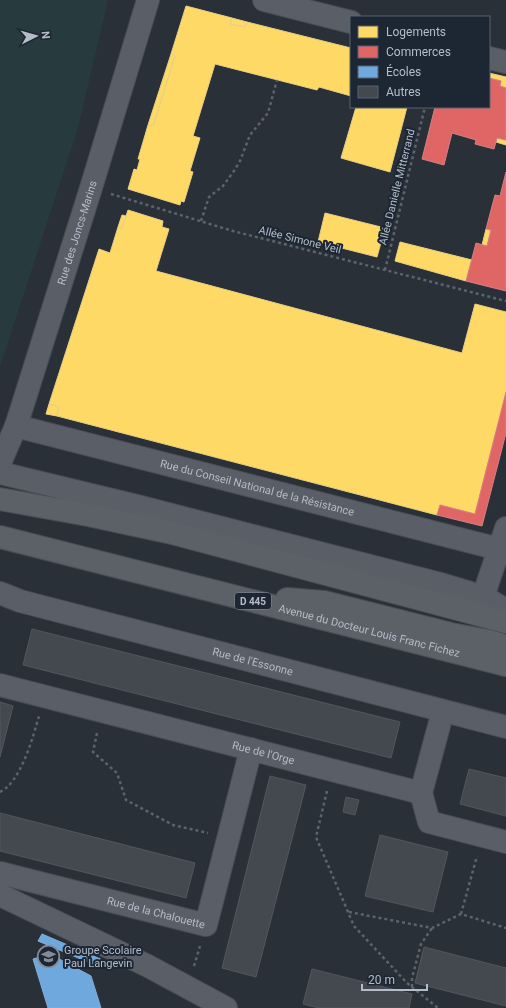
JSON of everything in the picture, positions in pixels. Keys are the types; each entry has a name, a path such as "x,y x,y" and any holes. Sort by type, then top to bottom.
{"main road":[{"path":"0,499 88,515 172,533 482,606 506,622"},
{"name":"Avenue du Docteur Louis Franc Fichez","path":"0,537 506,665"},
{"path":"227,595 324,602 451,634 497,643"},
{"path":"482,606 478,625 482,634 497,643"}],"street":[{"name":"Rue des Joncs-Marins","path":"0,463 16,426 148,0"},
{"path":"264,0 350,22"},
{"path":"490,58 506,62"},
{"name":"Rue du Conseil National de la Résistance","path":"16,426 499,549"},
{"path":"0,473 138,506 441,584 482,606 506,610"},
{"path":"482,606 506,528"},
{"name":"Rue de l'Essonne","path":"0,593 20,601 506,727"},
{"name":"Rue de l'Orge","path":"0,685 421,793"},
{"path":"443,711 421,793 429,822 506,842"},
{"name":"Rue de la Chalouette","path":"0,873 206,924 251,749"},
{"path":"0,895 148,966 226,1008"}],"path":[{"path":"200,221 209,197 223,186 234,171 250,135 268,112 277,80"},
{"name":"Allée Danielle Mitterrand","path":"385,270 426,108"},
{"name":"Allée Simone Veil","path":"91,188 233,231 506,301"},
{"path":"0,792 16,776 30,748 44,697"},
{"path":"101,711 93,752 117,773 126,800 173,825 228,837"},
{"path":"332,770 316,837 354,926 407,983 438,1008"},
{"path":"461,914 482,836"},
{"path":"349,912 432,928"},
{"path":"412,987 412,978 421,944 432,928 461,914 506,928"},
{"path":"190,988 195,961 206,924"}],"green space":[{"path":"0,0 108,0 78,128 0,367"}],"building: Logements":[{"path":"186,6 232,18 230,24 245,27 247,22 350,48 350,96 319,87 317,90 215,64 193,136 200,138 190,171 193,172 184,202 181,201 180,205 128,189 134,169 137,170 140,159 138,159 148,125 153,126 175,56 171,54"},
{"path":"232,18 247,22 245,27 230,24"},
{"path":"171,54 175,56 153,126 148,125"},
{"path":"490,73 506,77 506,88 500,86 501,81 490,78"},
{"path":"356,108 407,108 390,172 341,158"},
{"path":"497,138 506,140 506,145 496,142"},
{"path":"128,210 163,221 162,227 169,229 156,271 462,353 475,304 506,312 506,392 475,514 440,505 437,515 57,416 59,407 49,404 99,249 110,253 118,227 122,228"},
{"path":"325,213 385,228 377,257 318,242"},
{"path":"122,215 126,216 122,228 118,227"},
{"path":"486,229 491,230 487,246 482,245"},
{"path":"400,242 472,260 466,281 395,261"},
{"path":"49,404 59,407 57,416 46,414"}],"building: Commerces":[{"path":"490,78 501,81 500,86 506,88 506,140 497,138 494,149 475,144 476,140 452,133 444,165 422,159 435,108 490,108"},
{"path":"506,172 506,291 466,281 476,243 487,246 491,230 486,229 495,195 500,196"},
{"path":"506,392 506,433 482,526 437,515 440,505 475,514"}],"building: Écoles":[{"path":"42,934 105,961 102,968 38,941"},
{"path":"50,954 91,976 101,1008 48,1008 33,959"}],"building: Autres":[{"path":"32,629 400,722 391,758 23,665"},
{"path":"0,702 13,706 0,757"},
{"path":"469,769 506,778 506,816 460,804"},
{"path":"270,776 306,785 256,977 222,968"},
{"path":"346,797 359,800 355,815 343,812"},
{"path":"0,813 195,863 186,898 0,851"},
{"path":"380,835 448,852 433,912 365,896"},
{"path":"424,947 506,968 506,1006 415,983"},
{"path":"312,969 412,994 409,1008 319,1008 303,1004"}],"place":[{"name":"Groupe Scolaire Paul Langevin","path":"49,956"}]}
